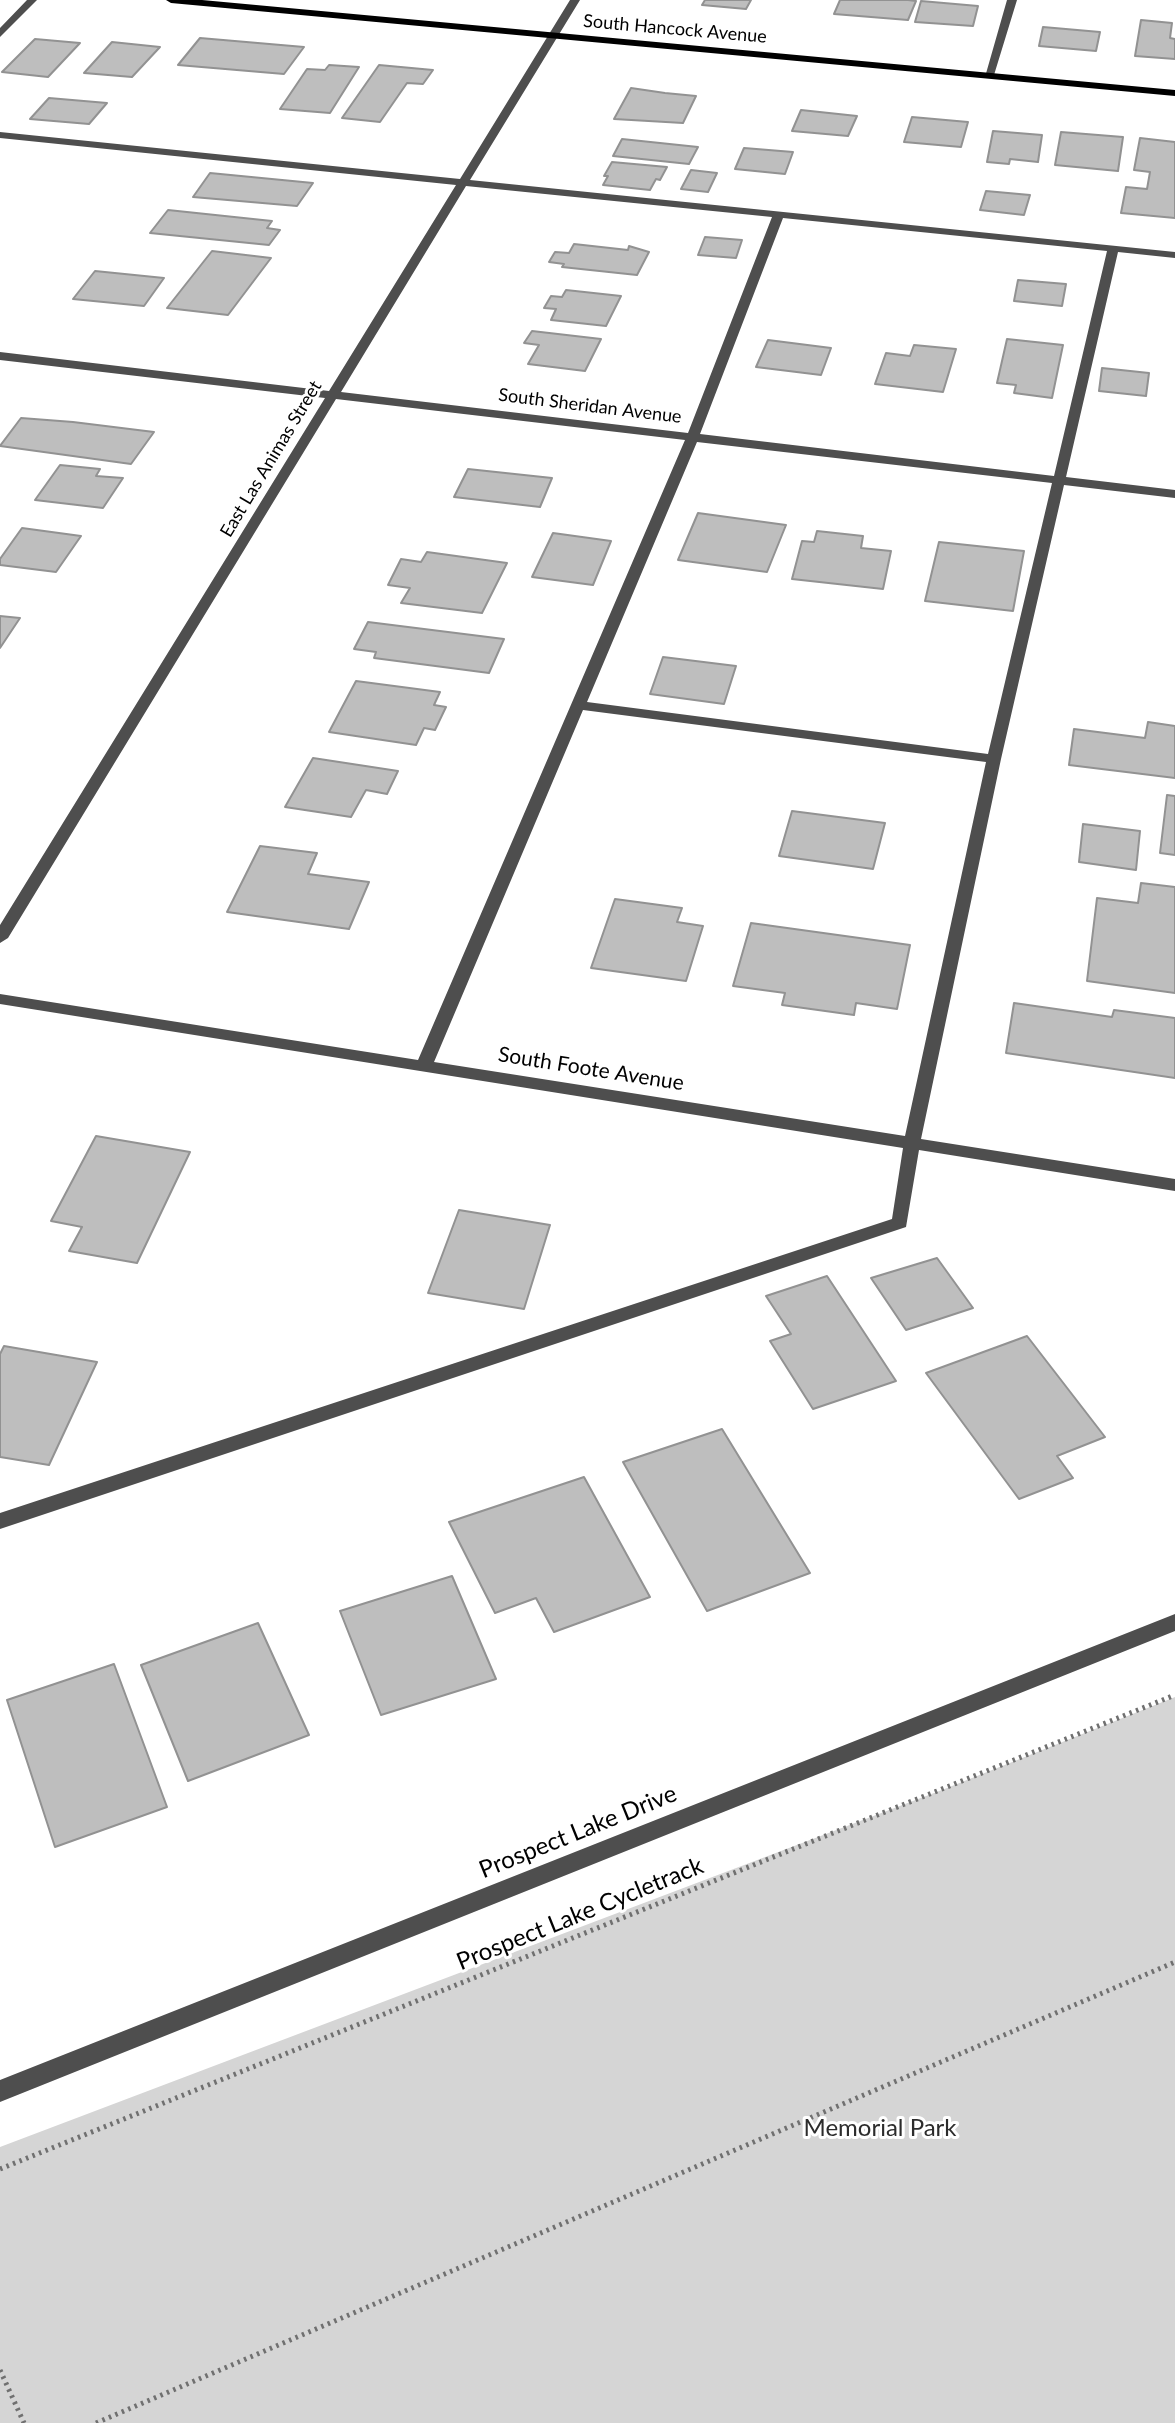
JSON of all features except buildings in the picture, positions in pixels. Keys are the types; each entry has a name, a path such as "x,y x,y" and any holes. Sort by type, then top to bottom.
{"main road":[{"name":"South Hancock Avenue","path":"171,0 1175,93"}],"street":[{"path":"0,34 32,0"},
{"name":"East Las Animas Street","path":"0,938 575,0"},
{"path":"989,75 1012,0"},
{"path":"0,135 1175,255"},
{"path":"424,1066 693,436 779,214"},
{"path":"0,1521 900,1223 912,1143 994,759 1113,248"},
{"name":"South Sheridan Avenue","path":"0,356 1175,494"},
{"path":"578,705 994,759"},
{"name":"South Foote Avenue","path":"0,999 1175,1185"},
{"name":"Prospect Lake Drive","path":"0,2091 1175,1622"}],"path":[{"name":"Prospect Lake Cycletrack","path":"0,2169 1175,1695"},
{"path":"96,2423 1175,1962"},
{"path":"0,2370 24,2423"}],"green space":[{"name":"Memorial Park","path":"1175,1697 1175,2423 0,2423 0,2147 942,1790"}]}
